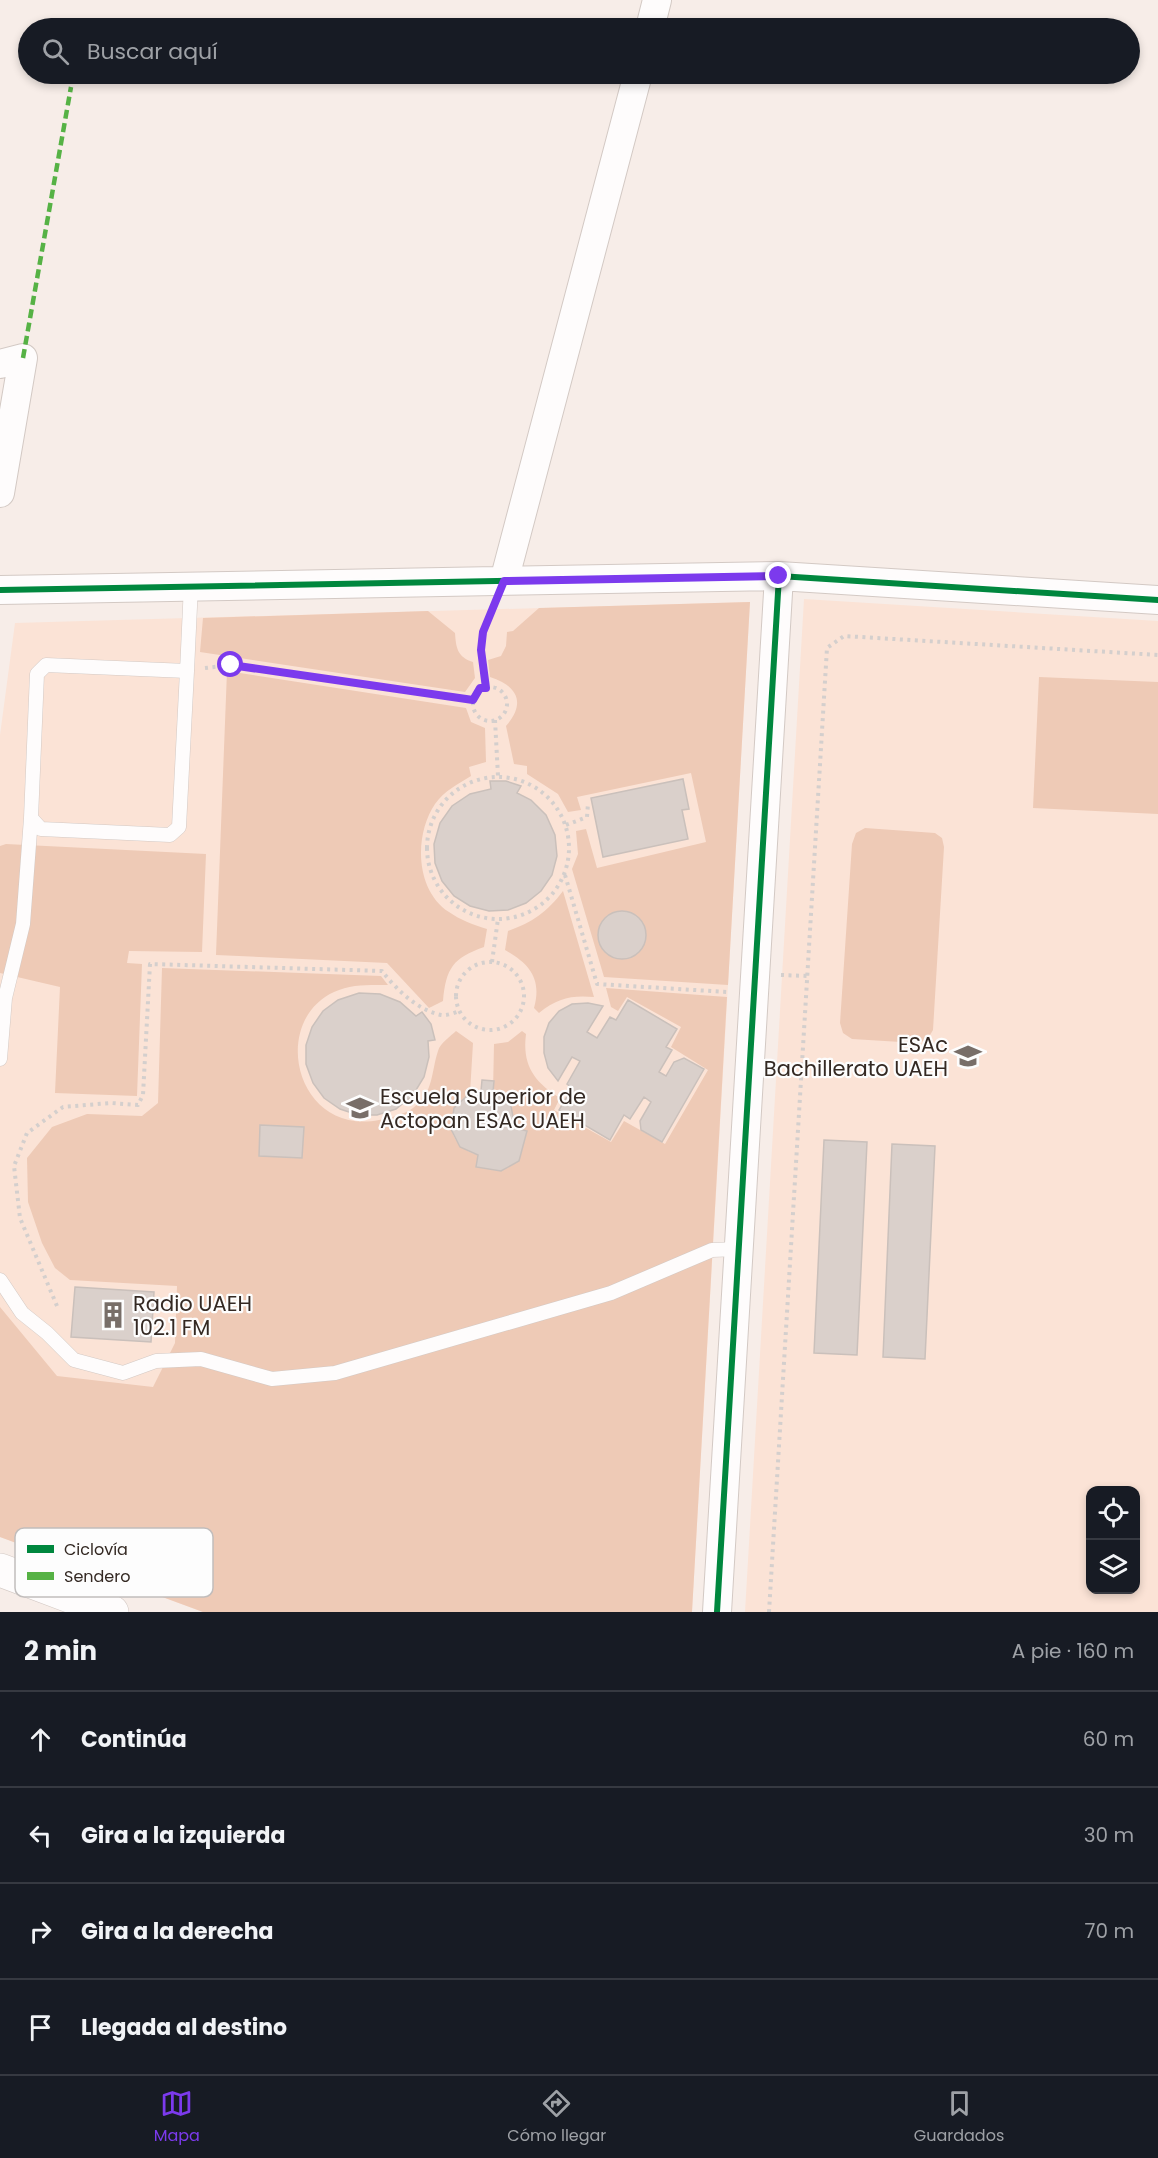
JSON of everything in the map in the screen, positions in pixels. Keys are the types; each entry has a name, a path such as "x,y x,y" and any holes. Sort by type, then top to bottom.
{"street":[{"path":"652,18 657,0"},
{"path":"504,581 635,84"},
{"path":"0,364 23,358 0,493"},
{"path":"717,1612 779,576"},
{"path":"0,590 779,576 1158,600"},
{"path":"0,1570 15,1576"},
{"path":"72,1597 112,1612"}],"lane":[{"path":"31,818 41,829 170,835 179,827 191,585"},
{"path":"0,1059 5,998 23,924 31,818 37,674 46,665 187,671"},
{"path":"0,1280 22,1313 74,1360 123,1373 156,1361 201,1359 272,1379 335,1373 611,1293 712,1250 739,1249"}],"path":[{"path":"486,688 481,650 483,632 504,581"},
{"path":"770,1612 827,648 844,636 1158,655"},
{"path":"187,671 231,665 473,700"},
{"path":"494,687 504,694 507,708 500,719 486,721 477,714 473,700 480,688 494,687"},
{"path":"495,720 498,776"},
{"path":"498,776 521,780 541,791 557,807 566,825 570,851 565,875 552,895 533,910 510,919 486,919 462,910 443,895 431,875 426,851 429,828 438,807 454,791 475,780 498,776"},
{"path":"566,825 587,817 588,803"},
{"path":"565,875 597,984 727,992"},
{"path":"492,962 498,919"},
{"path":"492,962 503,964 520,978 525,999 522,1011 506,1028 494,1031 482,1030 471,1025 459,1011 456,995 463,975 482,963 492,962"},
{"path":"57,1306 20,1218 14,1166 27,1133 63,1107 111,1103 138,1105 143,1095 150,964 382,971 397,990 432,1012 443,1016 459,1011"}],"shaded area":[{"name":"ESAc Bachillerato UAEH","path":"804,599 1158,621 1158,1612 745,1612"},
{"name":"Escuela Superior de Actopan ESAc UAEH","path":"750,602 692,1612 203,1612 162,1597 213,1597 213,1528 15,1528 15,1543 0,1537 0,735 15,623"},
{"path":"750,602 728,985 604,977 572,869 578,854 576,831 586,829 597,868 706,842 691,773 577,797 581,810 568,812 558,794 527,774 527,766 514,764 506,726 516,710 516,696 507,685 490,677 488,660 501,656 506,646 507,632 513,631 539,608"},
{"path":"428,611 455,633 458,651 473,662 475,678 465,692 200,652 203,618"},
{"path":"227,671 466,708 471,722 485,728 486,762 469,767 471,776 443,795 435,804 428,817 421,846 424,876 438,902 449,912 467,922 487,929 484,947 458,960 449,972 443,1001 429,1008 387,963 216,955"},
{"path":"1039,677 1158,682 1158,814 1033,808"},
{"path":"865,828 935,833 942,838 944,847 933,1030 927,1040 917,1043 852,1039 843,1033 840,1023 852,844 856,833"},
{"path":"6,844 206,854 202,952 129,951 127,963 142,964 137,1096 55,1093 60,987 0,973 0,846"},
{"path":"563,891 594,997 565,999 539,1013 534,1008 536,989 532,973 514,955 505,950 508,931 539,915"},
{"path":"162,968 381,976 388,985 354,986 334,992 314,1007 302,1027 298,1050 301,1073 311,1094 328,1111 351,1120 379,1120 413,1108 425,1096 431,1082 439,1048 456,1031 473,1043 470,1093 455,1109 451,1127 459,1144 478,1155 477,1167 501,1171 519,1161 527,1131 515,1128 511,1106 493,1092 494,1044 508,1042 522,1031 526,1034 526,1055 532,1072 543,1086 560,1098 554,1110 611,1142 624,1121 665,1144 708,1070 671,1047 681,1027 627,997 618,1011 611,1007 606,988 727,997 692,1612 203,1612 162,1597 213,1597 213,1528 15,1528 15,1543 0,1537 0,1307 57,1376 153,1387 175,1343 177,1286 70,1280 55,1268 42,1243 28,1202 27,1158 52,1127 87,1114 142,1116 158,1103"}],"building":[{"path":"683,779 689,809 682,810 688,839 603,857 591,798"},
{"path":"490,781 506,781 521,786 517,793 531,800 546,815 555,835 557,856 552,875 541,891 526,903 508,910 489,911 470,906 454,896 442,881 435,863 434,844 440,823 452,806 470,794 491,789"},
{"path":"617,911 627,911 642,921 646,935 645,944 636,955 627,959 617,959 602,949 598,940 598,930 608,915"},
{"path":"359,993 380,994 400,1002 416,1016 422,1012 431,1024 435,1040 428,1041 429,1057 424,1077 413,1095 396,1109 377,1115 358,1115 340,1109 324,1098 313,1083 306,1064 306,1045 312,1027 323,1011 338,1000"},
{"path":"628,1000 677,1029 666,1047 672,1050 659,1072 666,1076 674,1062 684,1058 704,1069 662,1142 641,1130 640,1121 651,1102 644,1097 630,1119 624,1115 610,1140 559,1110 572,1088 567,1084 580,1061 572,1057 558,1081 548,1068 544,1053 544,1037 549,1023 559,1011 572,1004 588,1003 603,1006 587,1032 597,1038 610,1017 616,1020"},
{"path":"482,1080 494,1081 493,1092 511,1106 515,1128 527,1131 519,1161 501,1171 476,1167 478,1155 460,1147 451,1129 454,1108 470,1093 481,1091"},
{"path":"260,1125 304,1127 302,1158 259,1156"},
{"path":"824,1140 867,1142 857,1355 814,1353"},
{"path":"892,1144 935,1146 925,1359 883,1357"},
{"name":"Radio UAEH 102.1 FM","path":"75,1287 154,1292 151,1342 71,1337"}],"marked path":[{"path":"23,358 71,87"}],"cycle path":[{"path":"0,590 779,576 1158,600"},
{"path":"717,1612 779,576"}],"place":[{"name":"ESAc Bachillerato UAEH","path":"968,1056"},
{"name":"Escuela Superior de Actopan ESAc UAEH","path":"360,1108"},
{"name":"Radio UAEH 102.1 FM","path":"113,1315"}],"route":[{"path":"231,665 473,700 480,688 486,688 481,650 483,632 504,581 779,576"}]}
